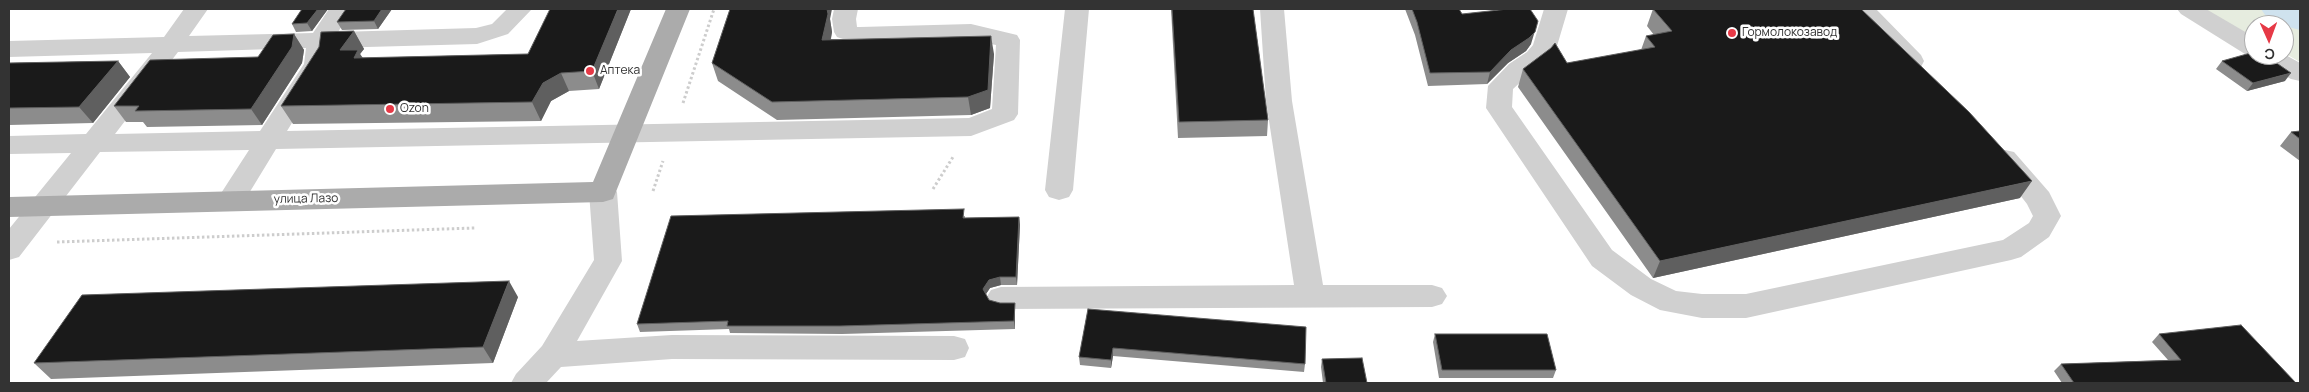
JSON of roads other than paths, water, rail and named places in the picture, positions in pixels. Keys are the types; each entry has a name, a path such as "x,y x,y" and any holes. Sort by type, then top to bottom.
{"main road":[{"path":"603,192 678,9"},
{"name":"улица Лазо","path":"9,207 603,192"}],"lane":[{"path":"11,246 171,45 196,9"},
{"path":"230,201 316,64 319,42 342,9"},
{"path":"9,49 319,42 477,36 500,29 520,9"},
{"path":"9,145 971,127 1004,114 1008,40 971,32 860,35 846,32 844,18 846,9"},
{"path":"1059,190 1077,9"},
{"path":"1272,9 1279,101 1310,296"},
{"path":"1556,9 1545,46 1536,58 1518,70 1501,86 1499,108 1602,258 1641,286 1671,302 1702,306 1746,306 2011,249 2039,230 2047,216 2039,199 1985,138"},
{"path":"1863,9 1931,81"},
{"path":"2189,9 2244,42"},
{"path":"2285,65 2300,73"},
{"path":"527,383 553,355 608,261 603,192"},
{"path":"1001,298 1432,296"},
{"path":"553,355 672,347 954,348"}],"waterway":[{"path":"2291,9 2300,12"}],"place":[{"name":"Гормолокозавод","path":"1732,33"},
{"name":"Аптека","path":"590,71"},
{"name":"Ozon","path":"390,109"}]}
